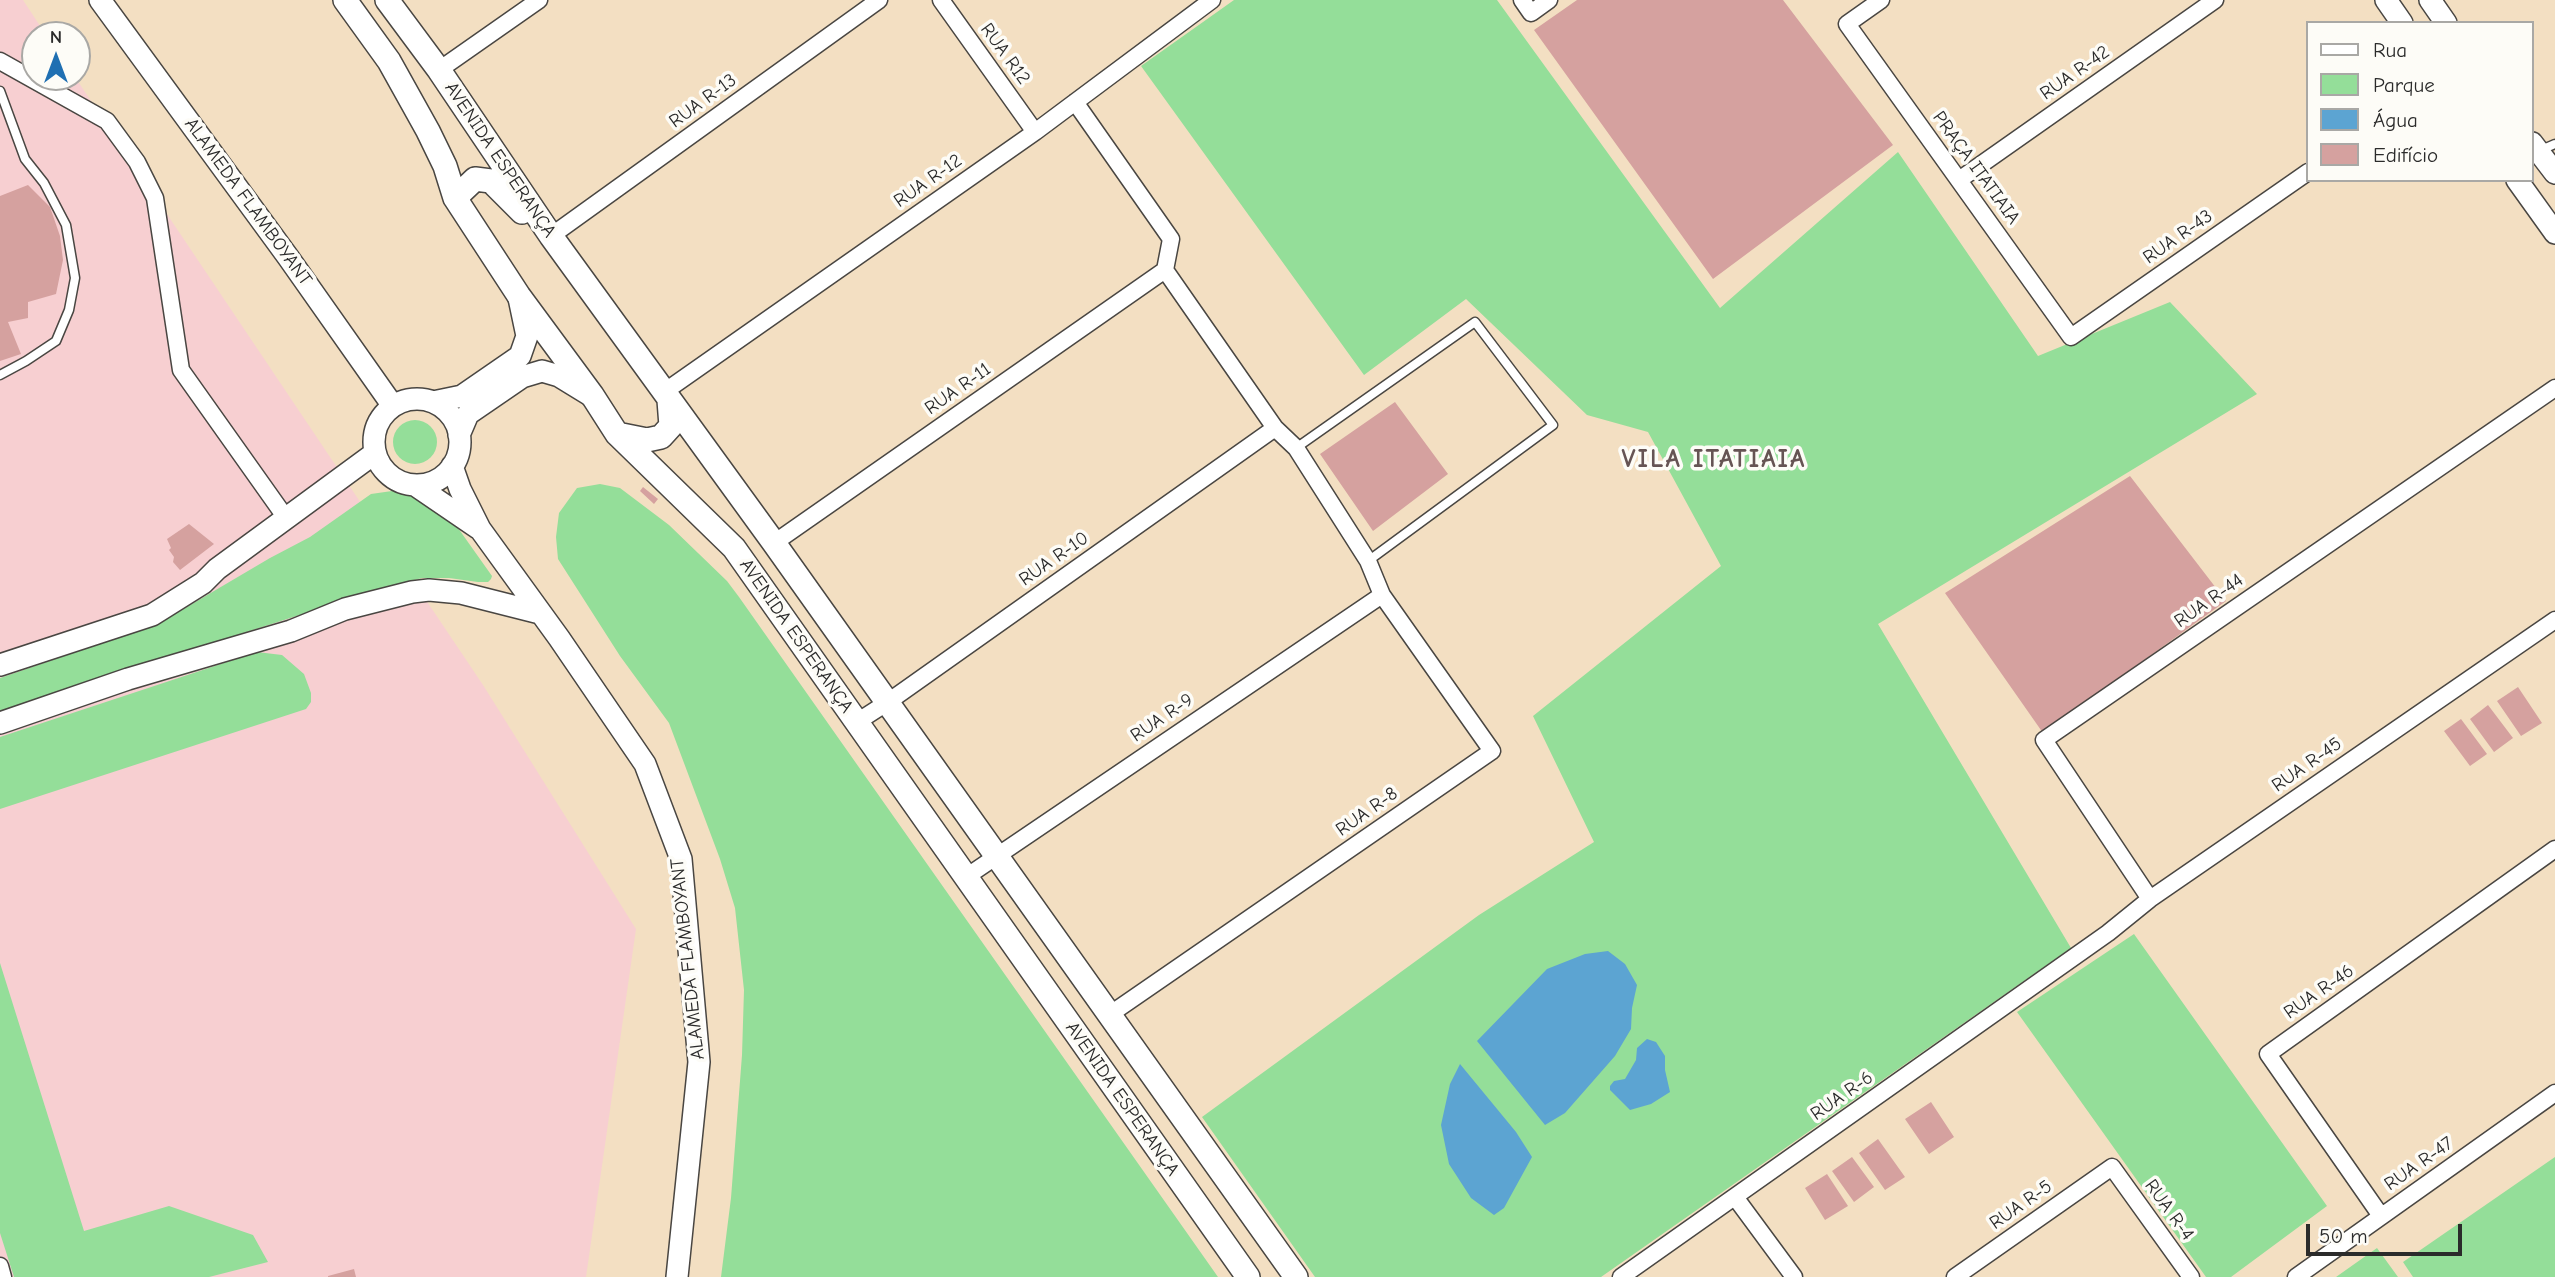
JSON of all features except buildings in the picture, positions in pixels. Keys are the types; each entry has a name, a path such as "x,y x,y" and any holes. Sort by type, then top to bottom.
{"main road":[{"name":"AVENIDA ESPERANÇA","path":"345,0 389,61 445,166 455,198 519,296 592,395 617,434 734,548 1248,1277"},
{"name":"AVENIDA ESPERANÇA","path":"387,0 439,70 551,236 888,702 1296,1277"},
{"path":"455,198 475,179 491,181 551,236"},
{"path":"617,434 647,440 661,437 671,426 667,396"}],"street":[{"name":"ALAMEDA FLAMBOYANT","path":"100,0 393,406"},
{"path":"439,70 539,0"},
{"name":"RUA R-13","path":"551,236 879,0"},
{"name":"RUA R12","path":"941,0 1035,132"},
{"name":"RUA R-12","path":"667,396 1035,132 1212,0"},
{"path":"1527,6 1549,0"},
{"name":"PRAÇA ITATIAIA","path":"1881,0 1847,24 2071,337"},
{"name":"RUA R-42","path":"1959,180 2215,0"},
{"path":"2386,0 2401,21"},
{"path":"2430,0 2445,21"},
{"path":"0,61 107,121 137,162 155,198 181,370 286,518"},
{"path":"1075,102 1171,239 1165,270 1275,428 1296,448 1368,561 1382,595"},
{"path":"2542,146 2555,173"},
{"name":"RUA R-43","path":"2071,337 2306,173"},
{"path":"2518,182 2555,233"},
{"name":"RUA R-11","path":"774,543 1165,270"},
{"path":"519,296 527,337 520,356 463,396 433,402 413,399 393,406 377,424 374,436 375,453 384,469 392,477 415,485 427,484 439,478 453,466 468,414 522,377 542,371 559,376 592,395"},
{"name":"RUA R-44","path":"2150,899 2044,740 2555,388"},
{"path":"433,402 451,415 460,435"},
{"name":"RUA R-10","path":"857,722 1275,428"},
{"path":"0,665 152,615 203,583 217,569 375,453"},
{"name":"ALAMEDA FLAMBOYANT","path":"453,466 460,489 480,529 645,764 681,859 699,1062 677,1277"},
{"name":"ALAMEDA FLAMBOYANT","path":"415,485 480,529"},
{"path":"461,593 502,589 509,585 513,574"},
{"path":"0,723 128,679 291,631 345,609 412,592 429,590 461,593 540,613"},
{"name":"RUA R-9","path":"966,877 1382,595"},
{"name":"RUA R-8","path":"1109,1016 1492,751 1382,595"},
{"name":"RUA R-45","path":"2086,948 2150,899 2555,620"},
{"name":"RUA R-46","path":"2381,1216 2268,1054 2555,849"},
{"name":"RUA R-6","path":"1622,1277 2086,948"},
{"name":"RUA R-47","path":"2302,1273 2555,1093"},
{"name":"RUA R-5","path":"1955,1277 2112,1167"},
{"name":"RUA R-4","path":"2112,1167 2191,1277"},
{"path":"1735,1197 1794,1277"},
{"path":"0,1266 3,1277"}],"lane":[{"path":"0,91 25,159 44,183 65,225 75,278 69,310 56,341 0,375"},
{"path":"1296,448 1475,322 1553,425 1368,561"}],"shaded area":[{"path":"0,0 23,0 37,21 21,21 21,91 84,91 483,685 636,929 586,1277 0,1277"}],"green space":[{"path":"1234,0 1497,0 1720,308 1898,152 2038,356 2170,302 2257,394 1878,624 2071,948 1601,1277 1315,1277 1202,1117 1479,915 1594,842 1533,716 1721,566 1648,432 1587,415 1466,299 1364,375 1141,66"},
{"path":"415,420 430,427 437,442 430,457 415,464 400,457 393,442 400,427"},
{"path":"600,484 620,488 669,525 727,581 1218,1277 721,1277 731,1198 742,1055 744,990 735,908 720,859 669,723 620,656 558,559 556,537 559,513 577,488"},
{"path":"392,491 415,496 458,528 492,576 491,579 488,582 478,582 422,578 384,588 0,711 0,678 158,624 310,537 371,494"},
{"path":"257,652 282,655 304,674 311,693 311,702 306,709 0,809 0,737"},
{"path":"2134,934 2327,1206 2231,1277 2206,1277 2017,1012"},
{"path":"0,963 84,1231 169,1206 253,1235 268,1262 209,1277 14,1277 0,1233"},
{"path":"2555,1157 2555,1277 2413,1277 2403,1262"},
{"path":"2377,1248 2398,1277 2336,1277"}],"water":[{"path":"1608,951 1625,964 1637,985 1631,1029 1615,1056 1565,1113 1545,1125 1477,1041 1547,969 1585,954"},
{"path":"1647,1039 1656,1042 1665,1056 1670,1092 1651,1104 1630,1110 1610,1090 1610,1086 1614,1081 1625,1079 1636,1060 1637,1048"},
{"path":"1460,1064 1516,1132 1532,1157 1504,1208 1494,1215 1471,1198 1449,1164 1441,1125 1450,1084"}],"district":[{"name":"VILA ITATIAIA","path":"1714,460"}]}
